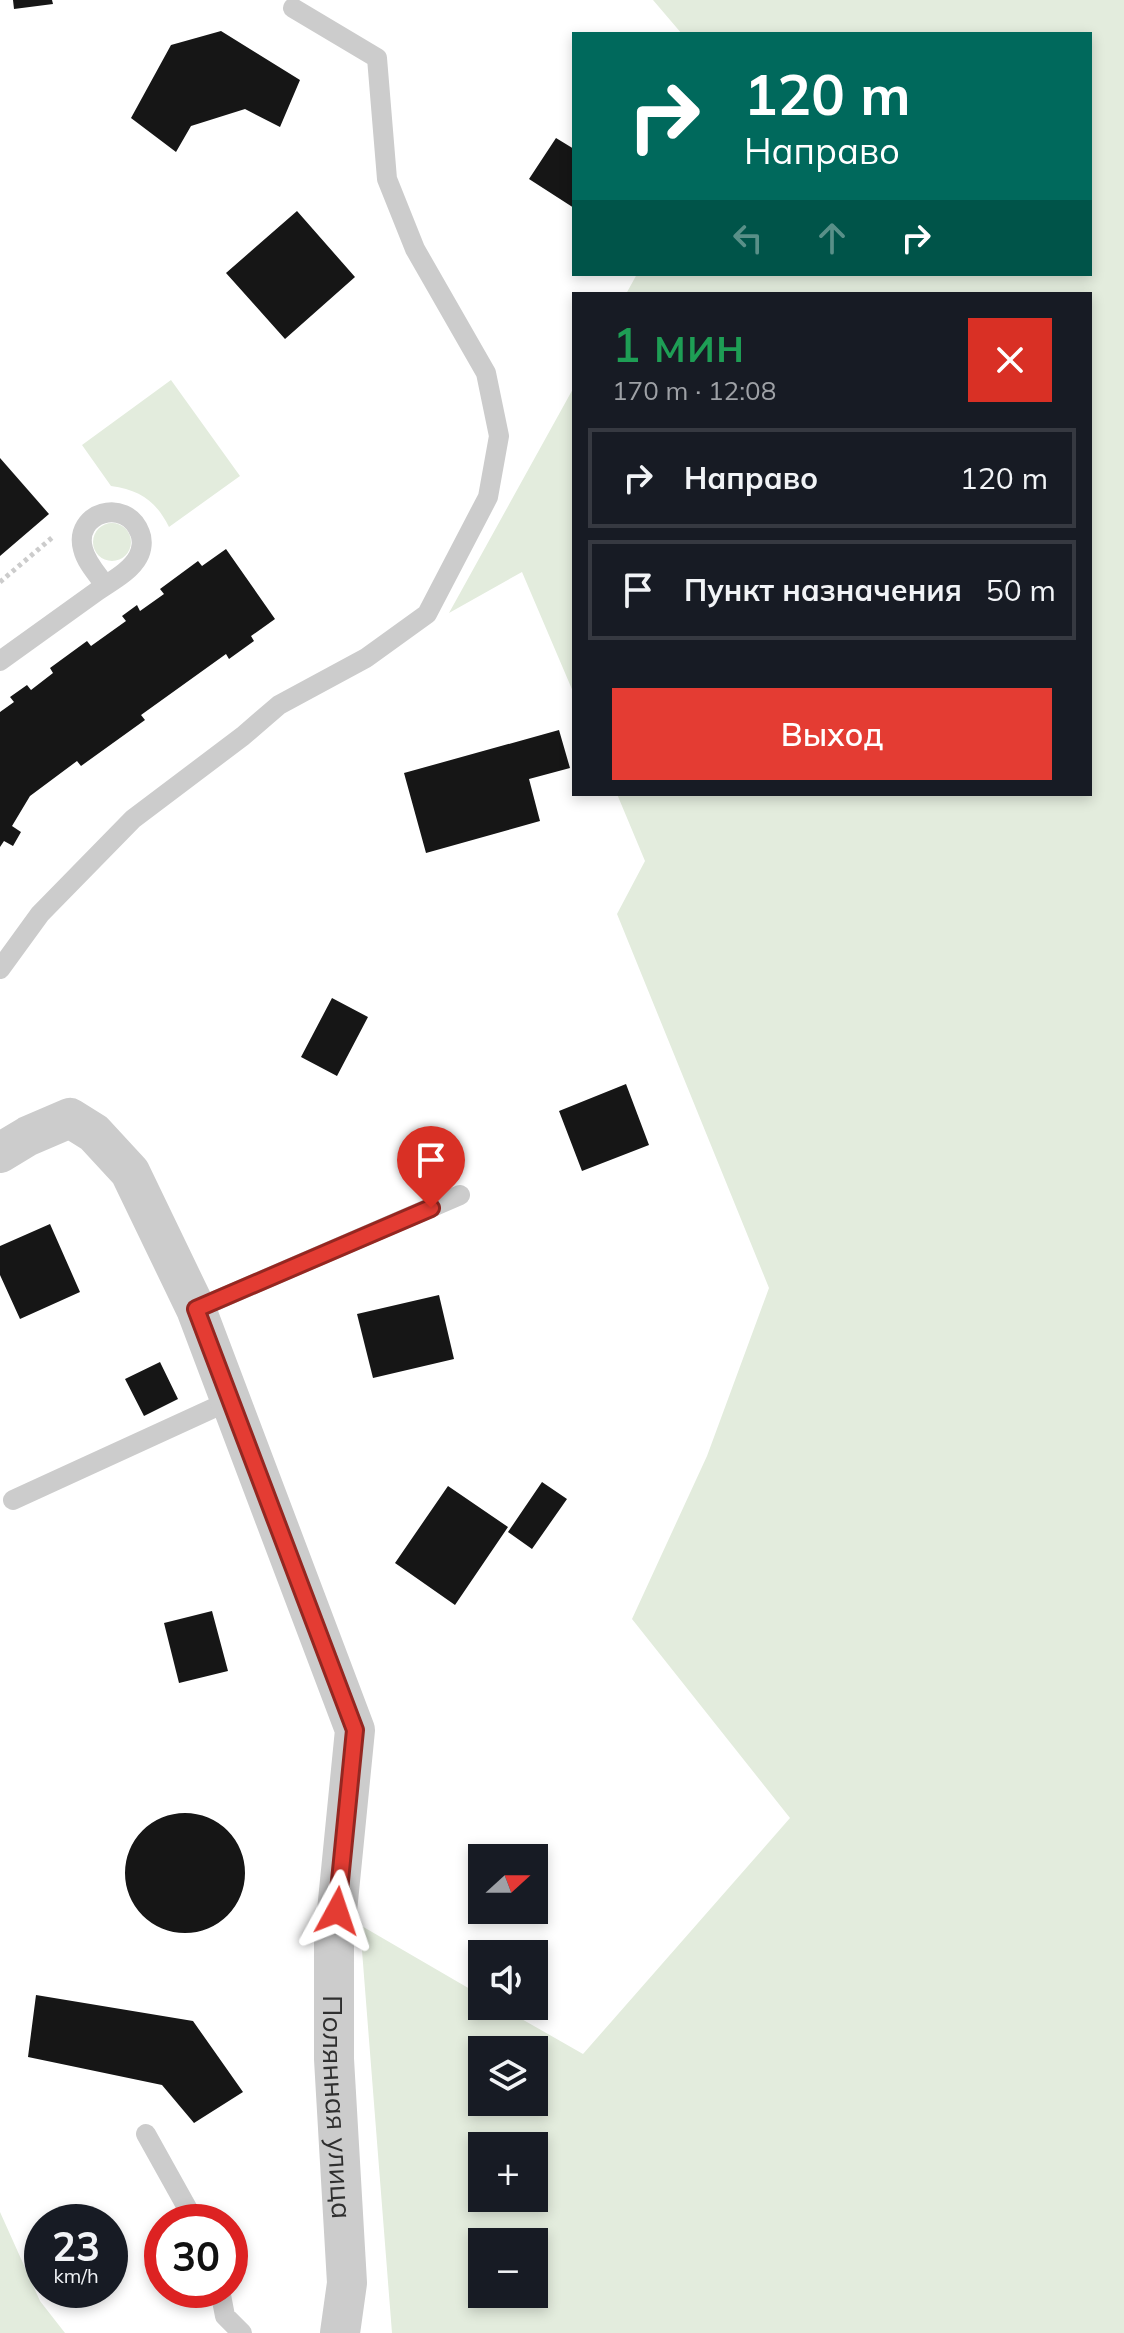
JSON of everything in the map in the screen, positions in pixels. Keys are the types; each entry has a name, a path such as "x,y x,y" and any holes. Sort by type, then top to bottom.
{"street":[{"name":"Полянная улица","path":"0,1153 28,1136 70,1118 94,1133 130,1172 196,1309 355,1730 334,1941 334,2059 347,2283 340,2333"}],"lane":[{"path":"0,969 40,914 133,819 279,705 366,658 427,614 488,497 499,436 486,373 415,249 387,179 377,58 293,8"},
{"path":"0,661 105,585 135,561 140,554 142,539 137,524 125,514 109,511 94,517 84,529 81,545 87,560 105,585"},
{"path":"196,1309 460,1195"},
{"path":"13,1500 229,1401"},
{"path":"146,2134 185,2204"},
{"path":"223,2308 225,2316 242,2333"}],"path":[{"path":"0,582 64,527 94,517"}],"green space":[{"path":"653,0 1124,0 1124,2333 392,2333 360,1925 468,1988 468,2020 524,2020 583,2054 790,1818 632,1619 707,1456 769,1288 617,914 645,861 618,796 1092,796 1092,292 627,292 636,276 1092,276 1092,32 680,32"},
{"path":"171,380 240,476 169,527 159,510 146,498 111,486 82,445"},
{"path":"572,391 572,689 522,572 449,613"},
{"path":"112,523 126,528 131,542 126,556 112,561 98,556 93,542 98,528"},
{"path":"0,2212 24,2265 24,2308 45,2308 65,2333 0,2333"}],"building":[{"path":"13,0 52,0 53,4 14,9"},
{"path":"221,31 300,80 280,127 245,109 191,126 176,152 131,118 171,45"},
{"path":"556,138 572,148 572,207 529,179"},
{"path":"297,211 355,277 285,339 226,273"},
{"path":"0,458 49,514 0,556"},
{"path":"226,549 275,619 251,636 254,641 229,659 226,654 141,715 145,720 81,766 77,761 30,796 12,826 21,832 13,846 4,841 0,847 0,712 14,702 10,697 27,685 31,690 53,673 50,668 87,641 91,646 126,621 122,616 137,605 140,611 164,594 160,589 198,561 202,566"},
{"path":"559,730 570,768 529,779 540,821 426,853 404,773"},
{"path":"332,998 368,1017 337,1076 301,1057"},
{"path":"626,1084 649,1145 582,1171 559,1111"},
{"path":"50,1224 80,1292 20,1319 0,1275 0,1246"},
{"path":"439,1295 454,1359 373,1378 357,1314"},
{"path":"160,1362 178,1399 144,1416 125,1379"},
{"path":"542,1482 567,1499 532,1549 508,1532"},
{"path":"448,1486 508,1527 455,1605 395,1563"},
{"path":"212,1611 228,1671 179,1683 164,1623"},
{"path":"185,1813 208,1817 228,1830 241,1850 245,1873 241,1896 228,1916 208,1929 185,1933 162,1929 142,1916 129,1896 125,1873 129,1850 142,1830 162,1817"},
{"path":"36,1995 193,2021 243,2092 194,2123 162,2085 28,2057"}],"route":[{"path":"337,1911 355,1730 196,1309 431,1208"}]}
